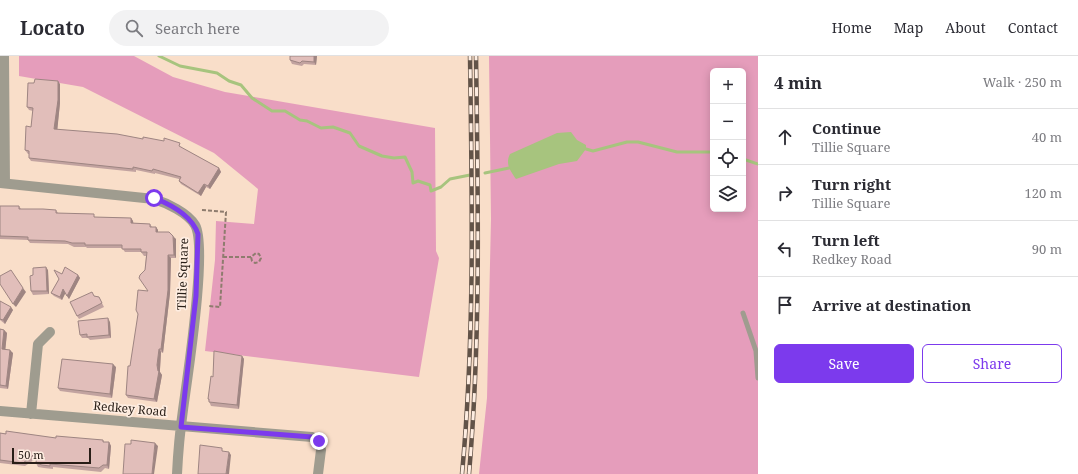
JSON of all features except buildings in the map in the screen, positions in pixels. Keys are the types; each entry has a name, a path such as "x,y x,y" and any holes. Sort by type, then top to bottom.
{"street":[{"name":"Tillie Square","path":"4,56 2,183 154,198 177,210 195,225 198,234 196,296 181,427"},
{"path":"31,414 38,344 50,332"},
{"name":"Redkey Road","path":"0,412 312,437 319,441 321,450 318,474"},
{"path":"176,474 181,427"}],"lane":[{"path":"743,313 756,351 758,378"}],"path":[{"path":"202,210 226,212 220,307 209,306"},
{"path":"224,257 251,257 256,253 259,254 261,258 259,262 255,263 252,261 251,257"}],"shaded area":[{"path":"19,56 134,56 173,77 225,92 435,128 436,251 439,258 419,377 205,351 215,260 216,221 254,224 258,189 214,153 83,87 19,76"},
{"path":"489,56 758,56 758,474 479,474 487,398 491,219"},
{"path":"571,132 577,140 586,145 586,149 577,161 559,164 516,179 508,164 510,154 557,133"}],"waterway":[{"path":"159,56 180,66 217,73 229,81 241,85 252,98 272,111 285,111 300,120 307,121 321,128 333,127 350,133 359,146 382,156 394,158 405,157 412,172 413,183 418,181 430,185 431,191 441,187 450,179 470,175"},
{"path":"586,149 593,151 627,142 638,142 677,152 710,152"},
{"path":"746,160 758,164"},
{"path":"485,173 509,168"}],"railway":[{"path":"462,474 469,370 472,265 470,56"},
{"path":"469,474 473,422 478,265 476,56"}],"route":[{"path":"154,198 177,210 188,218 195,225 198,234 198,273 196,296 181,427 312,437 319,441"}]}
